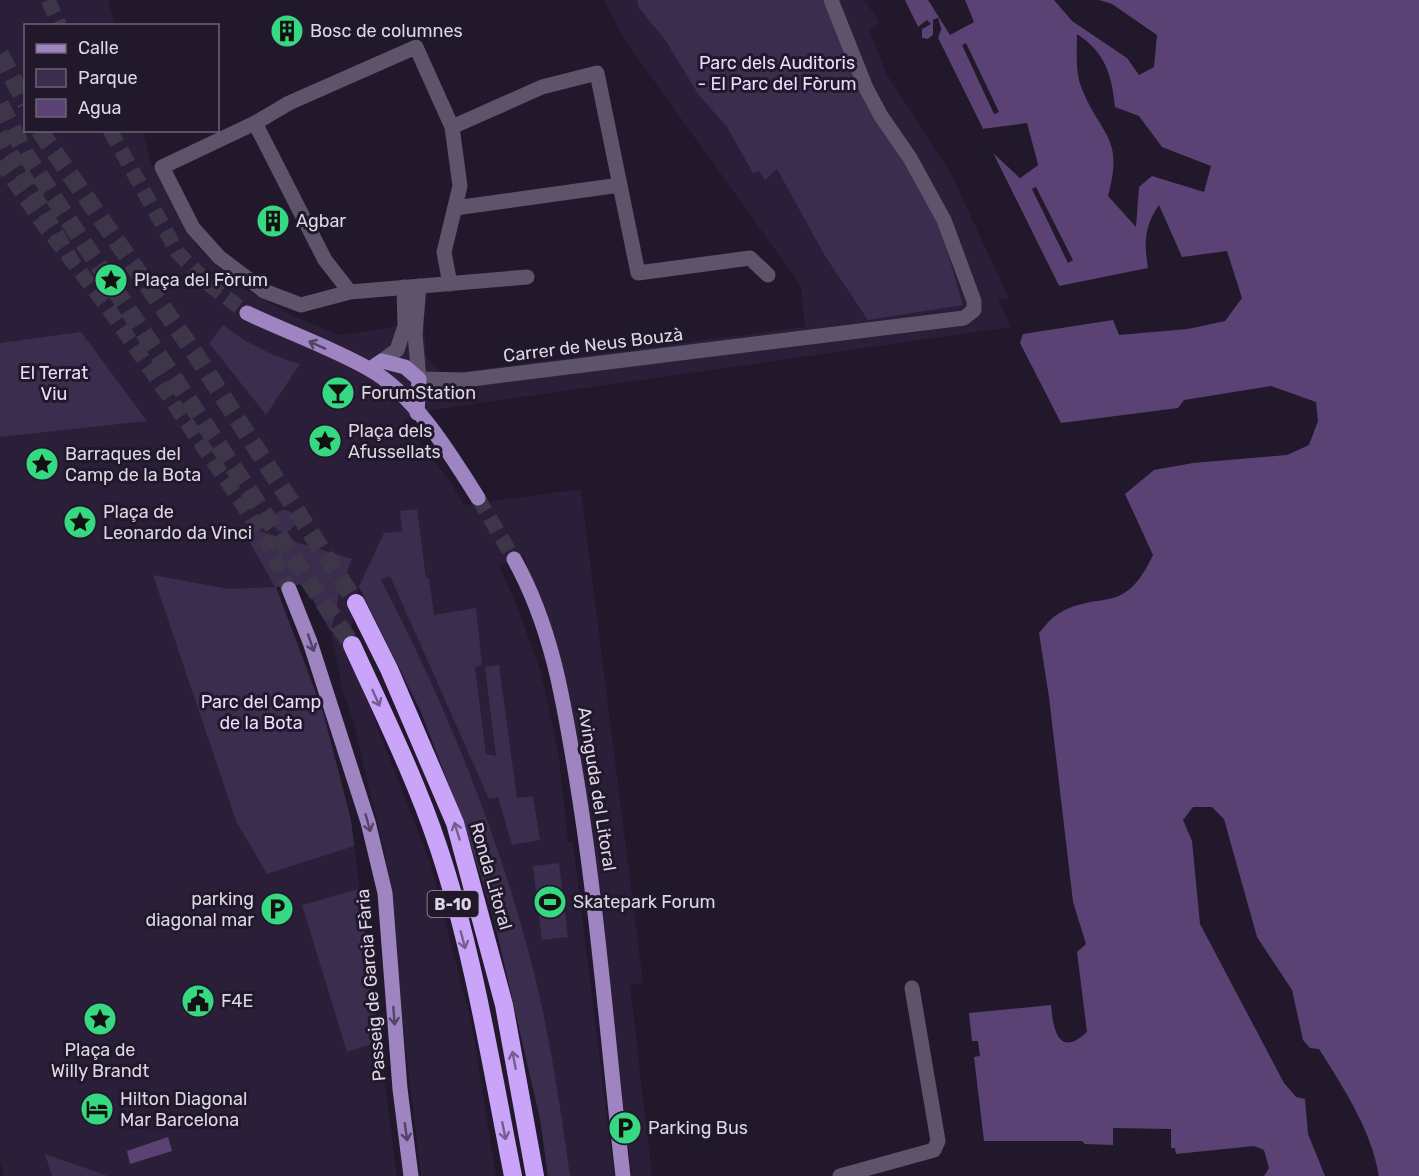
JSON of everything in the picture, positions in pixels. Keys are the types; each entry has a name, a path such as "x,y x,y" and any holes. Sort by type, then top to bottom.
{"highway":[{"name":"Ronda Litoral","path":"356,603 389,669 455,823 502,996 535,1176"},
{"name":"B-10","path":"352,645 409,769 438,847 475,985 513,1176"}],"main road":[{"path":"248,313 376,365 405,367 419,379 417,413"},
{"path":"376,365 455,461 478,498"},
{"name":"Avinguda del Litoral","path":"514,559 532,592 541,616 562,694 590,869 623,1176"},
{"name":"Passeig de Garcia Fària","path":"289,589 310,642 368,822 384,893 400,1089 411,1176"}],"street":[{"name":"Carrer de Neus Bouzà","path":"419,379 464,380 771,343 964,318 974,310 974,301 944,220 910,158 881,116 866,88 831,0"},
{"path":"450,284 444,252 460,186 452,127 416,47 289,103 255,123 162,167 193,228 219,257 264,291 302,305 350,292 450,284 527,277"},
{"path":"452,127 542,87 597,73 638,273 750,258 768,275"},
{"path":"255,123 325,260 350,292"},
{"path":"454,208 620,185"},
{"path":"376,365 397,350 403,333 412,287"},
{"path":"412,287 419,379"},
{"path":"840,1176 934,1150 938,1141 912,988"}],"shaded area":[{"path":"0,0 108,0 115,24 24,24 24,132 143,132 151,163 197,246 234,283 298,318 340,335 424,322 426,357 443,374 805,327 801,286 624,39 604,0 864,0 880,22 869,29 886,73 950,172 1009,298 998,300 1011,327 432,410 402,421 449,480 464,505 581,489 643,983 630,985 652,1176 632,1176 581,771 563,676 523,555 499,566 517,606 541,672 559,757 568,842 573,842 614,1176 548,1176 540,1119 493,915 466,830 421,712 359,588 351,630 358,677 431,865 472,1026 496,1176 421,1176 386,882 386,859 353,721 342,688 331,632 304,584 276,587 323,712 351,820 397,1176 4,1176 0,1162"}],"green space":[{"name":"Parc dels Auditoris - El Parc del Fòrum","path":"637,0 823,0 854,75 923,194 942,233 963,305 868,320 825,256 777,169 765,180 759,171 753,173 727,127 698,94 666,41 639,8"},
{"path":"223,325 260,348 300,364 266,415 209,343"},
{"name":"El Terrat Viu","path":"81,332 147,421 0,437 0,343"},
{"path":"417,509 426,578 429,578 434,615 476,608 482,665 475,667 486,754 496,756 485,667 499,665 517,798 533,796 540,840 512,845 498,797 489,799 390,576 381,580 448,721 503,866 532,965 544,1017 570,1176 548,1176 540,1119 493,915 466,830 421,712 359,587 384,533 402,531 400,511"},
{"path":"284,510 292,513 295,521 292,529 284,532 276,529 273,521 276,513"},
{"name":"Parc del Camp de la Bota","path":"240,525 352,559 340,589 331,632 304,584 276,587 323,712 351,820 354,846 267,874 236,821 153,575 229,589 275,587"},
{"name":"Skatepark Forum","path":"559,863 568,937 542,940 533,866"},
{"path":"359,889 378,1042 347,1052 302,905"},
{"path":"45,1154 108,1176 52,1176"}],"water":[{"path":"905,0 928,0 950,35 974,22 965,0 1054,0 1072,21 1127,58 1139,75 1154,67 1157,35 1112,4 1099,0 1419,0 1419,1176 1379,1176 1370,1142 1347,1094 1319,1049 1310,1048 1303,1040 1292,990 1257,937 1224,819 1212,807 1193,807 1183,820 1192,841 1200,924 1284,1083 1296,1097 1305,1099 1308,1134 1325,1176 1264,1176 1269,1168 1264,1150 1254,1146 1176,1154 1175,1148 1171,1148 1171,1129 1113,1128 1113,1145 1085,1144 1082,1141 984,1141 974,1057 980,1056 978,1041 972,1041 969,1013 1051,1005 1053,1023 1063,1041 1077,1040 1087,1032 1077,952 1086,944 1073,902 1049,697 1039,633 1055,616 1084,603 1120,595 1131,588 1142,575 1153,555 1125,494 1154,470 1193,463 1287,455 1309,445 1318,421 1316,402 1271,386 1184,400 1178,408 1061,423 1020,343 1023,334 1113,320 1119,335 1188,329 1225,321 1242,298 1227,251 1182,257 1159,205 1150,220 1146,235 1148,268 1059,286 992,151 1020,178 1038,165 1027,124 983,129 938,38 941,29 938,18 933,20 933,35 928,39 922,38 922,29 930,24 918,27","holes":["1077,34 1087,41 1105,65 1112,85 1115,107 1139,116 1162,147 1211,166 1204,192 1152,176 1139,187 1136,227 1108,196 1114,161 1112,149 1082,89 1078,76"]},
{"path":"168,1137 172,1151 130,1164 127,1151"}],"pier":[{"path":"901,0 904,0 918,27 927,20 931,24 922,29 922,38 928,39 933,35 933,20 938,18 941,29 938,38 983,129 1027,123 1038,165 1020,178 993,153 1059,286 1056,287 989,152 994,149 1020,175 1035,164 1025,127 981,131 935,37 928,42 919,40 919,30 916,29"},
{"path":"966,43 999,112 994,114 962,45"},
{"path":"1036,187 1073,260 1068,263 1032,189"}],"tunnel":[{"path":"48,0 59,24"},
{"path":"0,54 24,100"},
{"path":"0,104 25,153 69,221 352,645"},
{"path":"40,132 196,355 356,603"},
{"path":"111,132 178,253 211,286 247,313"},
{"path":"0,133 72,261 108,308 241,502 267,543 289,589"},
{"path":"0,161 43,224 72,261"},
{"path":"478,498 514,559"}],"place":[{"name":"Bosc de columnes","path":"287,31"},
{"name":"Agbar","path":"273,221"},
{"name":"Plaça del Fòrum","path":"111,280"},
{"name":"ForumStation","path":"338,393"},
{"name":"Plaça dels Afussellats","path":"325,441"},
{"name":"Barraques del Camp de la Bota","path":"42,464"},
{"name":"Plaça de Leonardo da Vinci","path":"80,522"},
{"name":"Skatepark Forum","path":"550,902"},
{"name":"parking diagonal mar","path":"277,909"},
{"name":"F4E","path":"198,1001"},
{"name":"Plaça de Willy Brandt","path":"100,1019"},
{"name":"Hilton Diagonal Mar Barcelona","path":"97,1109"},
{"name":"Parking Bus","path":"625,1128"}]}
